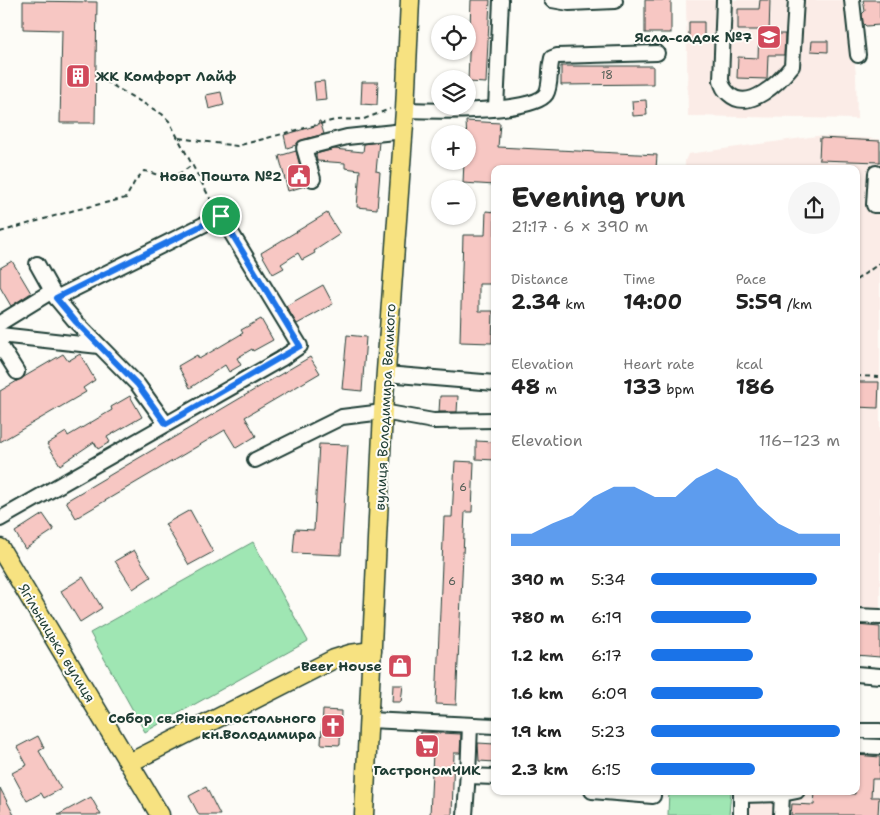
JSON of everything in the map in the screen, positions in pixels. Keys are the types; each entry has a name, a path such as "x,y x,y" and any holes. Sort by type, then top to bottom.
{"main road":[{"name":"вулиця Володимира Великого","path":"364,815 383,412 404,130 399,109 410,0"},
{"name":"Ягільницька вулиця","path":"0,548 160,815"},
{"path":"129,763 334,659 350,654 372,651"}],"lane":[{"path":"496,108 501,0"},
{"path":"552,0 569,3 615,1"},
{"path":"724,0 722,87 729,95 741,100 763,93 777,83 792,66 796,0"},
{"path":"852,0 858,55"},
{"path":"399,109 456,112 530,102 544,96 548,88 551,60 557,56 657,53"},
{"path":"312,179 304,148 347,137 404,130"},
{"path":"876,174 874,205 880,205"},
{"path":"0,323 54,294 221,216 300,346 0,519"},
{"path":"37,264 54,294 76,322 138,385 166,424"},
{"path":"0,335 99,346"},
{"path":"0,345 17,372"},
{"path":"386,374 491,383"},
{"path":"255,460 342,418 383,412 433,421 491,420"},
{"path":"860,616 880,617"},
{"path":"860,674 880,676"},
{"path":"369,720 491,726"},
{"path":"465,815 470,724"},
{"path":"860,731 880,731"},
{"path":"860,746 880,747"},
{"path":"468,776 491,777"},
{"path":"641,795 653,795"},
{"path":"741,795 741,815"},
{"path":"781,815 782,795"}],"path":[{"path":"105,81 162,114 169,121 207,194 221,216"},
{"path":"179,138 238,146 335,120 364,119 399,109"},
{"path":"0,232 75,210 126,198 135,181 144,171 172,177 192,166"},
{"path":"860,277 880,264"},
{"path":"860,376 880,377"}],"shaded area":[{"name":"Ясла-садок №7","path":"686,0 847,0 856,74 857,119 688,116"},
{"path":"817,136 880,139 880,609 860,607 860,165 685,165 688,154"},
{"path":"860,735 880,735 880,815 747,815 747,795 860,795"}],"green space":[{"path":"253,542 308,641 145,732 90,633"},
{"path":"669,795 731,795 729,815 668,815"}],"building":[{"path":"471,0 490,0 486,83 476,82 476,70 468,70 469,60 476,60 476,15 470,15"},
{"path":"645,0 671,0 671,33 645,33"},
{"path":"760,0 770,0 769,34 785,34 784,55 768,55 767,79 737,78 738,57 758,58 759,30 738,30 738,9 759,9"},
{"path":"863,0 880,0 880,25 866,26 863,23 862,14 865,11"},
{"name":"ЖК Комфорт Лайф","path":"23,1 97,2 95,123 60,123 62,30 23,29"},
{"path":"689,22 704,22 704,40 689,39"},
{"path":"812,41 828,41 828,52 811,51"},
{"path":"561,66 653,66 653,84 561,85"},
{"path":"324,81 326,100 316,101 314,82"},
{"path":"362,82 378,82 377,105 361,104"},
{"path":"221,92 224,105 209,109 206,95"},
{"path":"646,100 647,115 633,116 632,101"},
{"path":"319,121 324,134 302,140 296,145 287,148 284,135 318,125"},
{"path":"466,121 500,123 498,147 657,155 656,165 491,165 491,185 476,184 476,180 463,180 464,170 476,170 476,125 466,125"},
{"path":"820,138 880,141 880,162 819,160"},
{"path":"379,142 376,171 380,172 377,209 357,207 360,170 345,168 345,163 317,161 316,154 334,149 363,152 364,144"},
{"path":"296,151 305,186 288,191 279,156"},
{"path":"486,211 491,212 491,284 479,284 479,311 491,311 491,343 460,342 463,235 485,235"},
{"path":"327,213 340,234 314,251 315,253 302,260 298,253 281,264 284,268 273,274 261,253"},
{"path":"12,261 31,293 11,306 0,287 0,268"},
{"path":"323,285 333,304 297,324 286,306"},
{"path":"261,319 273,340 237,358 241,365 229,372 225,365 190,388 178,366 197,355 199,359 243,333 241,330"},
{"path":"347,335 366,337 362,391 342,389"},
{"path":"63,354 68,361 80,354 95,380 83,388 86,392 0,442 0,391"},
{"path":"310,357 320,373 245,417 256,436 236,448 225,430 76,518 66,501"},
{"path":"860,382 879,382 878,408 860,407"},
{"path":"130,396 142,417 107,437 110,442 98,449 94,442 60,465 47,444 66,432 68,436 112,410 111,407"},
{"path":"440,396 458,396 457,412 439,412"},
{"path":"476,441 491,442 491,460 476,459"},
{"path":"319,444 348,445 341,555 293,553 295,529 314,530"},
{"path":"455,461 474,462 472,512 465,512 456,705 436,704 444,517 452,517"},
{"path":"190,510 213,552 189,565 165,524"},
{"path":"43,514 54,530 25,549 15,532"},
{"path":"134,550 151,577 133,589 115,561"},
{"path":"83,577 102,608 80,622 61,591"},
{"path":"860,625 880,627 880,657 860,655"},
{"path":"393,685 403,685 401,702 392,702"},
{"path":"323,710 341,711 340,745 321,744"},
{"path":"420,732 461,734 460,753 454,753 452,815 430,815 433,752 419,751"},
{"path":"38,736 44,748 39,751 61,789 44,798 41,793 27,801 12,773 27,765 17,747"},
{"path":"478,743 491,744 491,762 479,761"},
{"path":"860,755 880,757 879,779 872,779 871,797 879,797 878,815 791,815 792,804 814,805 815,795 860,795"},
{"path":"206,787 220,815 199,815 189,796"},
{"path":"0,788 14,815 0,815"},
{"path":"91,797 101,815 58,815"}],"place":[{"name":"Ясла-садок №7","path":"769,37"},
{"name":"ЖК Комфорт Лайф","path":"78,76"},
{"name":"Нова Пошта №2","path":"299,176"},
{"name":"Beer House","path":"400,666"},
{"name":"Собор св.Рівноапостольного кн.Володимира","path":"333,726"},
{"name":"ГастрономЧИК","path":"427,746"}],"route":[{"path":"221,216 300,346 281,359 166,424 138,385 76,322 56,298 221,216"}]}
